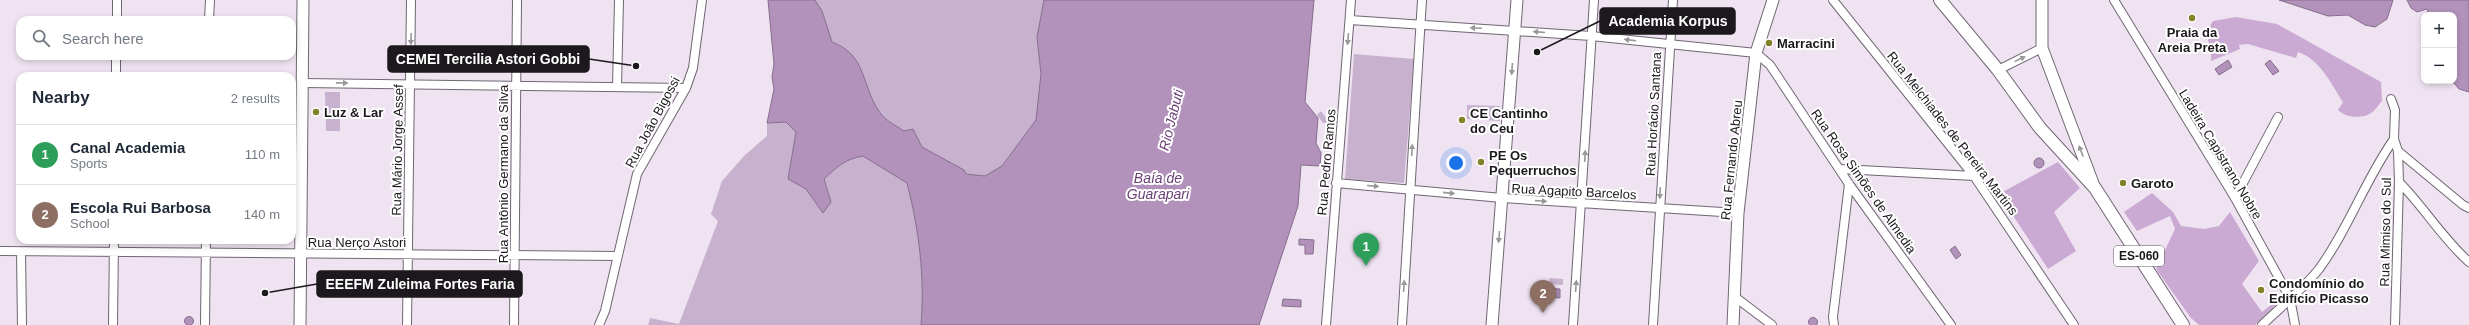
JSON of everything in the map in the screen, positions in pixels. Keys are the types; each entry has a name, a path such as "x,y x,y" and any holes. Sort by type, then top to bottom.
{"main road":[{"name":"ES-060","path":"1940,0 1998,70 2040,128 2095,188 2184,325"}],"street":[{"path":"117,0 117,16"},
{"path":"209,16 210,0"},
{"path":"300,325 303,0"},
{"name":"Rua Mário Jorge Assef","path":"407,325 411,0"},
{"name":"Rua Antônio Germano da Silva","path":"514,325 516,0"},
{"path":"617,88 619,0"},
{"name":"Rua João Bigossi","path":"599,325 605,311 637,174 686,88 693,68 702,0"},
{"name":"Rua Pedro Ramos","path":"1326,325 1351,0"},
{"path":"1402,325 1422,0"},
{"path":"1492,325 1517,0"},
{"path":"1573,325 1594,0"},
{"name":"Rua Horácio Santana","path":"1653,325 1659,207 1673,0"},
{"name":"Rua Fernando Abreu","path":"1733,325 1738,213 1756,53 1773,0"},
{"name":"Rua Melchiades de Pereira Martins","path":"1833,0 1974,176 2074,325"},
{"path":"2042,0 2042,48 2095,188"},
{"name":"Ladeira Capistrano Nobre","path":"2114,0 2235,198 2290,298 2295,325"},
{"path":"1350,20 1420,26 1515,30 1592,36 1756,53"},
{"path":"1998,70 2042,48"},
{"name":"Rua Rosa Simões de Almedia","path":"1756,53 1770,65 1841,169 1849,184 1951,325"},
{"path":"116,60 116,72"},
{"path":"302,83 686,88"},
{"path":"2262,325 2318,270 2336,243 2377,163 2394,139 2396,110 2391,99"},
{"path":"2235,198 2278,117"},
{"name":"Rua Mimiso do Sul","path":"2394,139 2398,151 2399,182 2395,325"},
{"path":"2398,151 2463,205 2469,208"},
{"path":"1841,169 1974,176"},
{"path":"2399,182 2420,204 2452,246 2469,262"},
{"name":"Rua Agapito Barcelos","path":"1336,183 1582,204 1659,207 1738,213"},
{"path":"1834,325 1833,317 1849,184"},
{"path":"113,325 114,244"},
{"path":"205,325 206,244"},
{"name":"Rua Nerço Astori","path":"0,251 618,256"},
{"path":"21,252 22,325"},
{"path":"1735,297 1772,325"}],"shaded area":[{"path":"815,0 1044,0 1037,37 1041,74 1036,120 1002,166 985,176 965,174 964,170 922,147 913,129 904,131 882,115 870,95 858,64 852,55 844,48 832,42 822,11"},
{"path":"2236,17 2277,24 2381,82 2382,101 2372,112 2367,115 2354,117 2341,113 2338,110 2343,102 2329,80 2313,60 2298,52 2296,58 2248,44 2239,45 2240,49 2211,61 2208,32 2213,21"},
{"path":"1354,54 1414,59 1404,183 1345,179"},
{"path":"325,92 340,92 340,131 326,131"},
{"path":"1467,105 1500,106 1500,121 1467,119"},
{"path":"1321,111 1327,119 1327,123 1323,123 1317,115"},
{"path":"786,122 796,132 788,179 806,189 823,212 831,202 824,179 837,167 851,159 863,156 907,183 915,218 920,254 922,290 921,325 648,325 650,318 679,324 718,221 711,214 722,181 744,156 767,136 767,123"},
{"path":"2058,162 2080,188 2054,212 2076,251 2048,269 1999,194"},
{"path":"2152,193 2173,212 2181,226 2204,229 2219,226 2230,212 2259,261 2242,284 2262,312 2275,302 2277,304 2255,325 2199,325 2191,318 2156,269 2175,229 2170,216 2137,231 2124,212"},
{"path":"1550,278 1563,279 1563,285 1549,284"}],"water":[{"name":"Baía de Guarapari","path":"768,0 815,0 822,11 832,42 844,48 852,55 858,64 875,104 883,117 904,131 913,129 922,147 964,170 966,174 985,176 1002,166 1036,120 1041,74 1037,37 1044,0 1314,0 1305,102 1318,118 1316,143 1321,153 1320,166 1301,165 1298,206 1259,325 921,325 922,289 920,254 915,218 907,183 863,156 851,159 837,167 824,179 831,202 823,213 806,189 788,179 796,132 786,122 767,123 774,89 772,77 774,64"},
{"path":"2279,0 2393,0 2387,19 2375,27 2365,25 2348,15 2328,16"},
{"path":"2407,0 2469,0 2469,92 2459,89 2455,84 2457,84 2457,12 2427,12 2427,9 2417,12 2411,8"},
{"path":"2228,60 2232,67 2219,75 2215,69"},
{"path":"2270,60 2279,71 2273,75 2265,64"},
{"path":"2037,158 2041,158 2044,163 2041,168 2037,168 2034,165 2034,161"},
{"path":"1299,239 1314,240 1313,254 1305,254 1305,245 1299,245"},
{"path":"1955,246 1961,255 1956,259 1950,250"},
{"path":"1542,288 1560,289 1560,298 1542,297"},
{"path":"1283,299 1301,300 1301,307 1282,306"},
{"path":"189,316 194,321 189,326 184,321"},
{"path":"1811,318 1815,318 1817,322 1815,326 1811,326 1809,324 1809,320"}],"place":[{"name":"Praia da Areia Preta","path":"2192,18"},
{"name":"Marracini","path":"1769,43"},
{"name":"Academia Korpus","path":"1537,52"},
{"name":"CEMEI Tercilia Astori Gobbi","path":"636,66"},
{"name":"Luz & Lar","path":"316,112"},
{"name":"CE Cantinho do Ceu","path":"1462,120"},
{"name":"PE Os Pequerruchos","path":"1481,162"},
{"name":"Garoto","path":"2123,183"},
{"name":"Canal Academia","path":"1366,266"},
{"name":"Condomínio do Edifício Picasso","path":"2261,290"},
{"name":"EEEFM Zuleima Fortes Faria","path":"265,293"},
{"name":"Escola Rui Barbosa","path":"1543,313"}],"water label":[{"name":"Rio Jabuti","path":"1171,120"}]}
